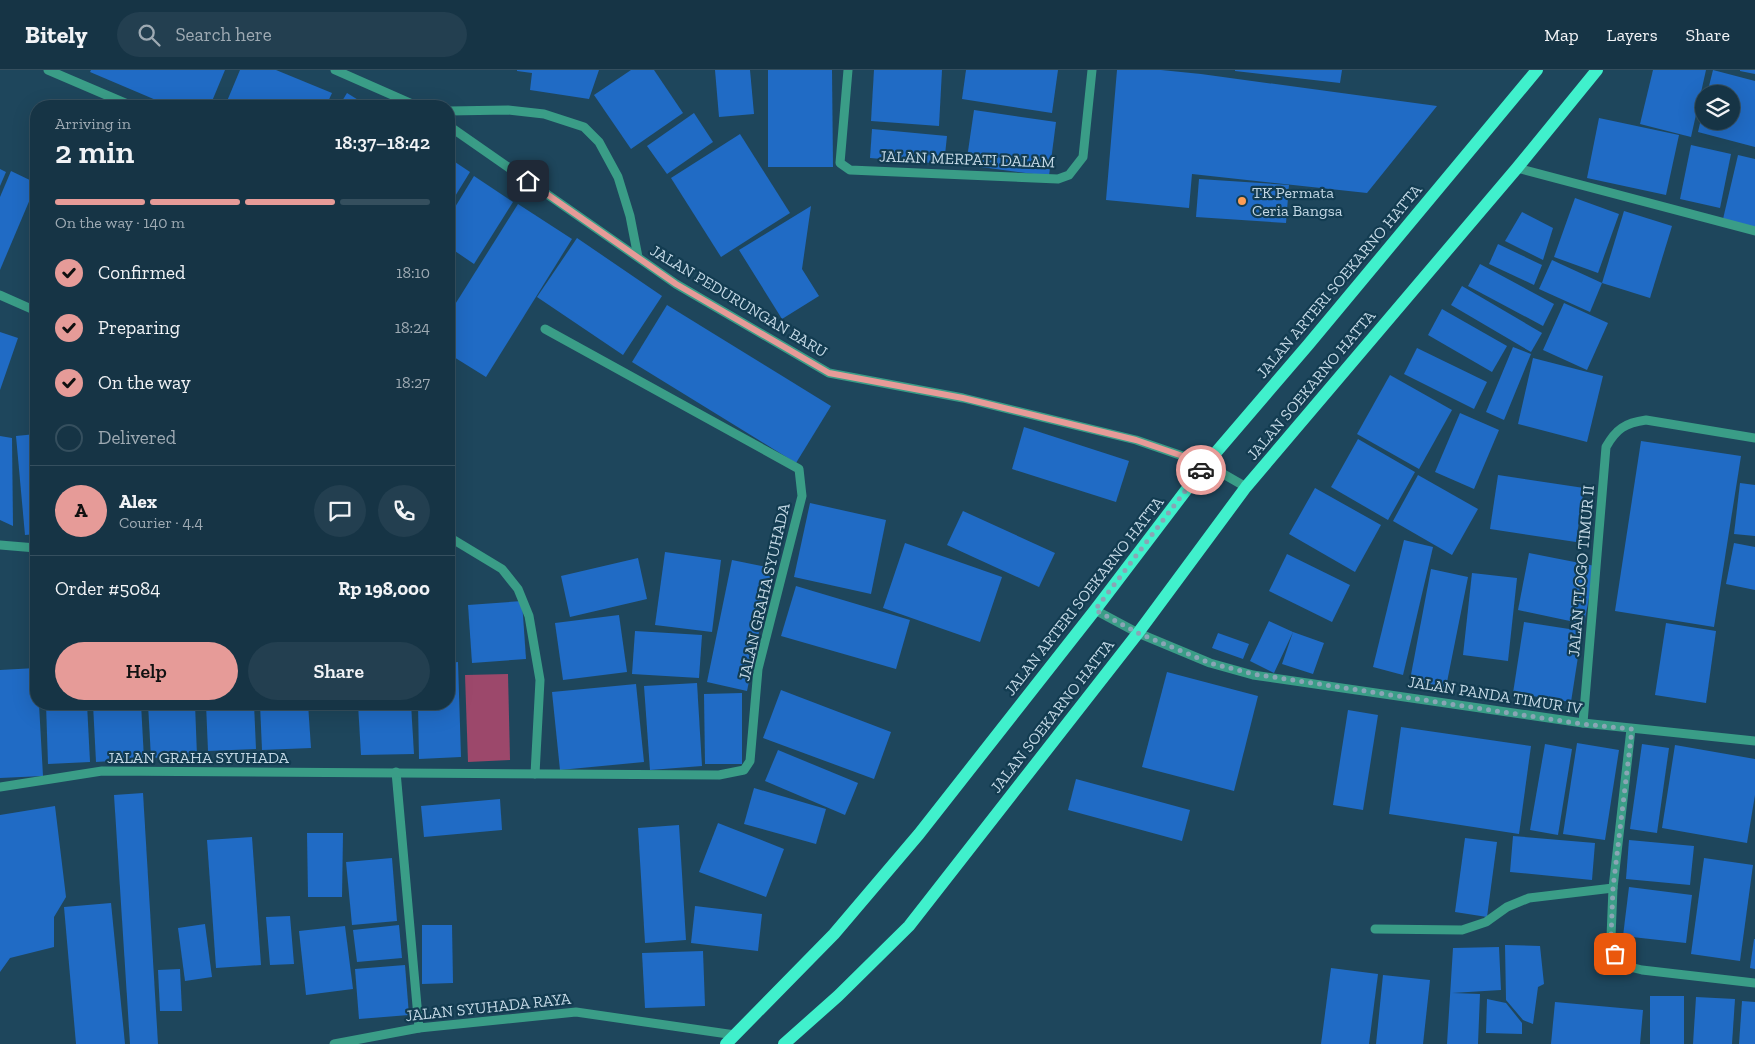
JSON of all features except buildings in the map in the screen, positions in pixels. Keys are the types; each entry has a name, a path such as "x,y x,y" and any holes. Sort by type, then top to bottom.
{"main road":[{"name":"JALAN ARTERI SOEKARNO HATTA","path":"731,1040 834,934 913,841 1095,610 1206,464 1308,345 1537,70"},
{"name":"JALAN SOEKARNO HATTA","path":"784,1044 838,996 909,926 1138,633 1246,487 1517,168 1597,70"}],"street":[{"path":"48,70 118,100"},
{"path":"335,70 402,100"},
{"name":"JALAN MERPATI DALAM","path":"848,70 840,163 843,167 850,170 1058,179 1069,175 1084,157 1092,70"},
{"path":"455,111 508,110 544,114 584,127 599,142 618,177 630,216 638,257"},
{"name":"JALAN PEDURUNGAN BARU","path":"455,130 676,284 829,373 963,398 1136,440 1206,464 1246,487"},
{"path":"1517,168 1755,231"},
{"path":"0,295 30,308"},
{"name":"JALAN GRAHA SYUHADA","path":"0,787 102,771 719,775 744,770 750,761 758,668 802,496 799,469 545,329"},
{"name":"JALAN TLOGO TIMUR II","path":"1582,724 1606,448 1613,436 1631,422 1646,420 1755,438"},
{"path":"455,540 502,568 518,590 529,616 540,680 535,774"},
{"path":"0,545 30,548"},
{"name":"JALAN PANDA TIMUR IV","path":"1095,610 1138,633 1210,663 1253,674 1582,724 1755,741"},
{"path":"1632,729 1613,888 1611,937 1615,954 1626,966 1642,970 1755,983"},
{"path":"396,772 418,1028"},
{"path":"1375,929 1462,930 1486,922 1508,907 1529,898 1613,888"},
{"name":"JALAN SYUHADA RAYA","path":"334,1044 418,1028 576,1012 731,1040"}],"shaded area":[{"path":"508,674 510,760 468,762 465,675"}],"way so far":[{"path":"1201,470 1095,610 1138,633 1210,663 1253,674 1582,724 1632,729 1613,888 1611,937 1615,954"}],"place":[{"name":"TK Permata Ceria Bangsa","path":"1242,201"}],"route":[{"path":"528,181 676,284 829,373 963,398 1136,440 1206,464 1201,470"}]}
